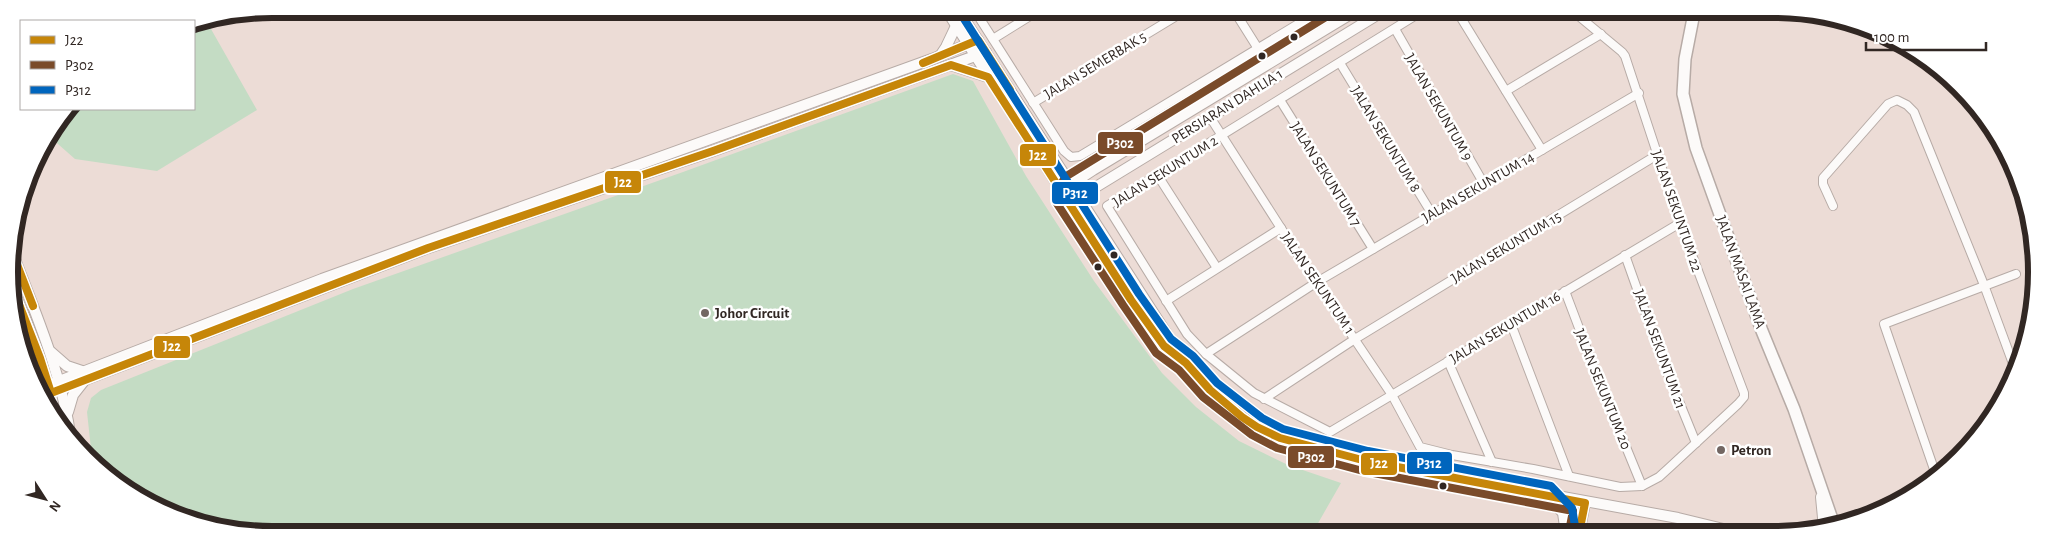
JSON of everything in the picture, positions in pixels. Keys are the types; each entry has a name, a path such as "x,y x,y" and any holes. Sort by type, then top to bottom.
{"main road":[{"path":"951,18 1131,300 1164,346 1186,363"},
{"path":"964,18 1186,363 1210,390 1242,417 1280,438 1366,461 1678,518 1711,526"},
{"name":"PERSIARAN DAHLIA 1","path":"1070,185 1344,18"},
{"name":"PERSIARAN DAHLIA 1","path":"1085,209 1087,194 1372,18"},
{"name":"JALAN MASAI LAMA","path":"1693,18 1685,59 1683,94 1696,148 1762,331 1794,409 1832,520"},
{"path":"939,57 956,26"},
{"path":"68,412 73,395 85,376 126,355 331,276 939,57 978,40"},
{"path":"55,387 428,248 713,151 986,52"},
{"path":"951,65 988,77"},
{"path":"1093,170 1090,175 1090,181 1102,185"},
{"path":"1065,198 1070,185"},
{"path":"18,267 50,351 55,387 55,404"},
{"path":"20,305 55,387 68,412 70,426"},
{"path":"50,351 67,366 85,376"},
{"path":"1818,482 1824,522"},
{"path":"1547,495 1563,513 1565,526"},
{"path":"1824,497 1839,518"},
{"path":"1580,526 1585,502"}],"street":[{"path":"980,18 1064,151 1071,157 1080,156 1307,18"},
{"path":"993,39 1027,18"},
{"name":"JALAN SEMERBAK 5","path":"1033,103 1173,18"},
{"path":"1239,18 1257,47"},
{"name":"JALAN SEKUNTUM 2","path":"1330,432 1264,399 1229,375 1206,354 1187,334 1107,206 1412,18"},
{"path":"1461,18 1542,150"},
{"name":"JALAN SEKUNTUM 22","path":"1581,18 1626,56 1680,223 1743,387 1744,395 1738,404 1696,443"},
{"name":"JALAN SEKUNTUM 9","path":"1395,30 1484,184"},
{"path":"1506,91 1601,34"},
{"name":"JALAN SEKUNTUM 8","path":"1340,63 1432,214"},
{"name":"JALAN SEKUNTUM 14","path":"1206,354 1317,282 1639,93"},
{"name":"JALAN SEKUNTUM 7","path":"1280,100 1372,249"},
{"path":"1833,206 1823,184 1823,178 1888,104 1893,101 1904,102 1914,112 1984,285 2012,362"},
{"name":"JALAN SEKUNTUM 1","path":"1210,117 1392,395 1416,442 1425,449 1492,462"},
{"name":"JALAN SEKUNTUM 15","path":"1264,399 1355,339 1657,155"},
{"path":"1160,179 1217,268"},
{"name":"JALAN SEKUNTUM 16","path":"1330,432 1680,223"},
{"path":"1166,301 1281,228"},
{"name":"JALAN SEKUNTUM 21","path":"1626,255 1664,362 1696,443"},
{"path":"1934,470 1884,324 2016,274"},
{"name":"JALAN SEKUNTUM 20","path":"1565,291 1642,486"},
{"path":"1511,324 1568,476"},
{"path":"1448,361 1492,462 1620,487 1642,486 1659,477 1696,443"}],"green space":[{"path":"209,25 257,110 157,171 75,159 54,141 76,110 195,110 195,29"},
{"name":"Johor Circuit","path":"953,74 973,81 1026,176 1094,281 1162,373 1196,407 1239,441 1288,465 1341,483 1316,526 255,526 206,518 159,500 117,474 91,451 87,412 91,398 101,390 353,289"}],"transit line":[{"name":"P312","path":"963,18 1139,294 1171,339 1193,356 1217,383 1262,418 1283,429 1368,451 1551,486 1572,508 1575,526"},
{"name":"P302","path":"1324,18 1065,177 1056,194 1056,202 1156,353 1179,370 1203,397 1252,435 1277,448 1363,471 1573,511 1570,526"},
{"name":"J22","path":"923,63 978,40 1010,90"},
{"name":"J22","path":"20,308 51,393 428,248 713,151 951,65 988,77 1131,300 1164,346 1186,363 1210,390 1242,417 1280,438 1366,461 1585,503 1580,526"},
{"name":"J22","path":"18,267 33,306"}],"place":[{"name":"Johor Circuit","path":"705,313"},
{"name":"Petron","path":"1721,450"}]}
